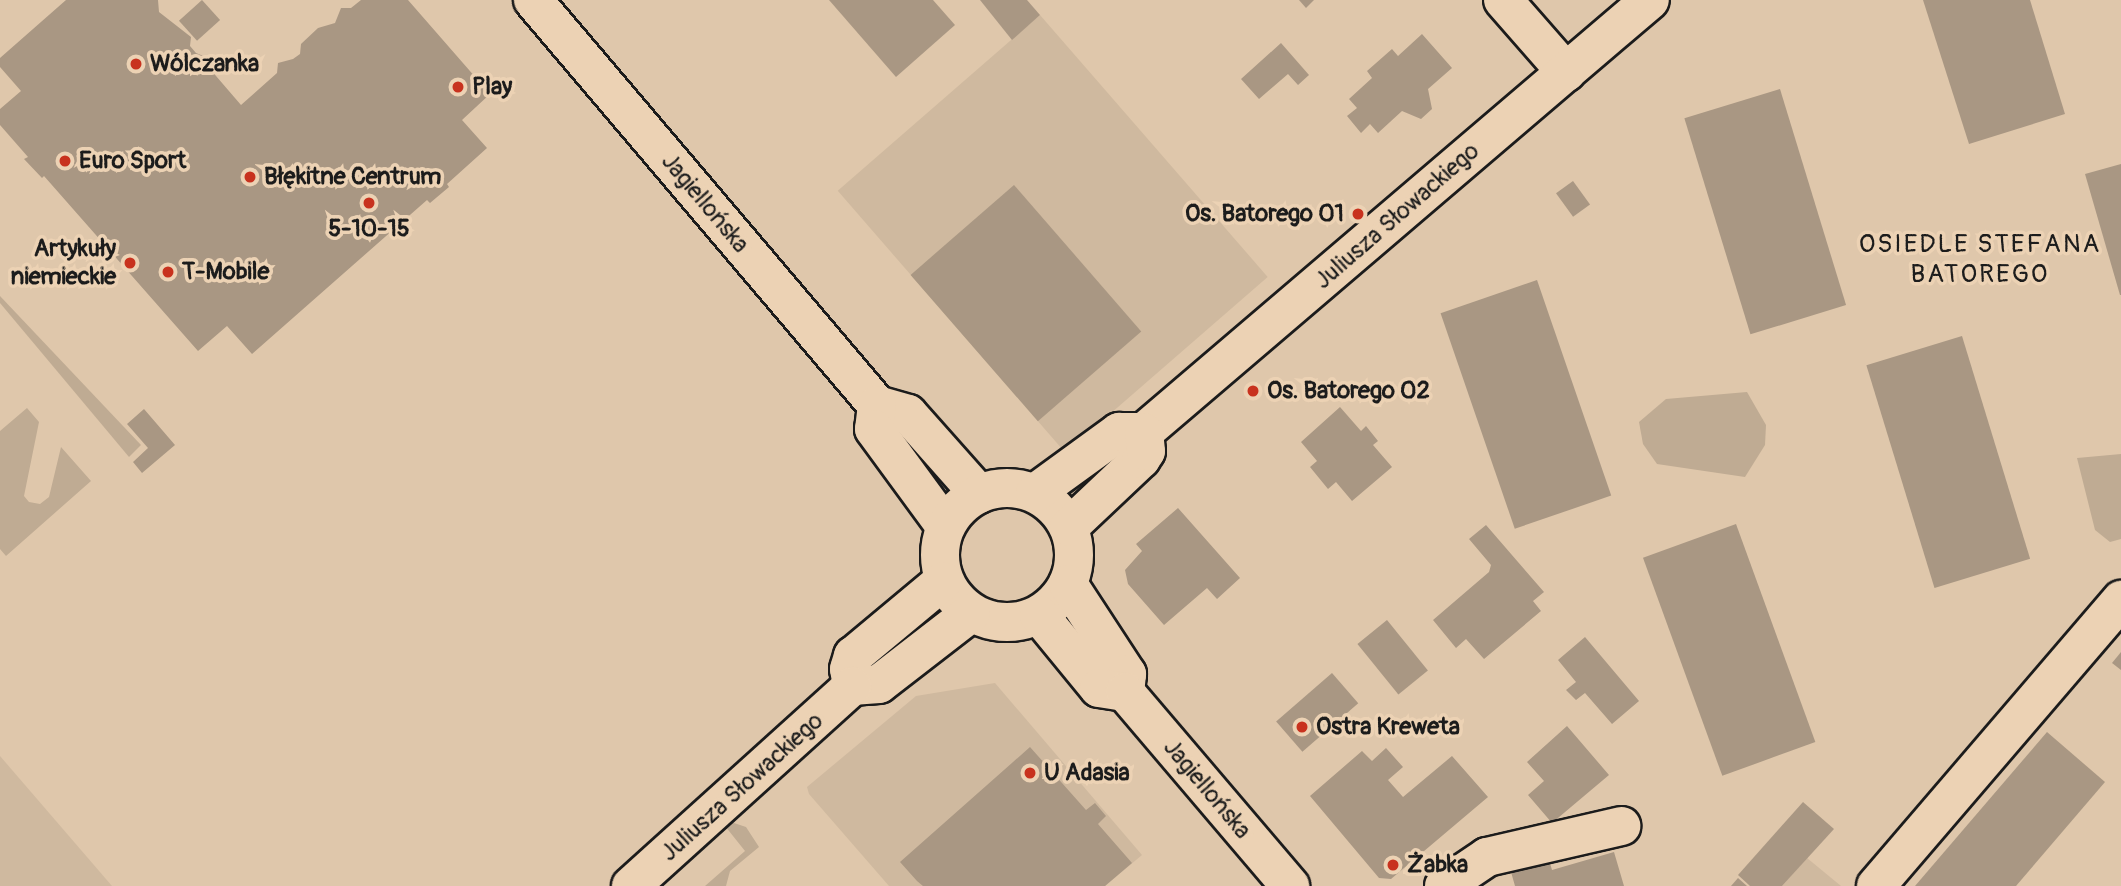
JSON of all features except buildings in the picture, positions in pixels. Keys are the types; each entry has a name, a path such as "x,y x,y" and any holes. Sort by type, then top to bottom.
{"street":[{"name":"Jagiellońska","path":"533,0 877,405"},
{"path":"1503,0 1566,72"},
{"name":"Juliusza Słowackiego","path":"1144,432 1650,0"},
{"path":"945,526 874,429 877,405 908,414 979,494"},
{"path":"1035,494 1119,432 1144,432 1146,451 1141,459 1069,527"},
{"path":"1010,488 1035,494 1053,505 1069,527 1074,564 1068,584 1039,615 998,622 971,613 943,581 939,546 945,526 957,509 979,494 1010,488"},
{"path":"943,581 853,656 849,669 852,686 879,684 971,613"},
{"name":"Jagiellońska","path":"1068,584 1126,674 1125,692 1290,886"},
{"path":"1876,886 2121,600"},
{"path":"1039,615 1099,688 1125,692"},
{"name":"Juliusza Słowackiego","path":"631,886 852,686"},
{"path":"1444,886 1487,856 1621,826"}],"shaded area":[{"path":"1040,15 1268,277 1065,453 838,191"},
{"path":"0,296 141,445 129,457 0,303"},
{"path":"1747,392 1766,425 1765,445 1745,477 1657,464 1643,444 1639,422 1666,399"},
{"path":"27,408 39,422 24,496 29,502 40,504 49,497 61,447 91,481 6,556 0,549 0,431"},
{"path":"2121,454 2121,539 2110,542 2095,530 2077,458"},
{"path":"995,683 1142,855 1105,886 889,886 809,794 807,787 916,696"},
{"path":"0,756 112,886 0,886"},
{"path":"731,822 746,827 759,847 730,871 726,886 705,886 745,851 725,826"},
{"path":"1807,858 1841,886 1782,886"}],"place":[{"name":"Wólczanka","path":"136,64"},
{"name":"Play","path":"458,87"},
{"name":"Euro Sport","path":"65,161"},
{"name":"Błękitne Centrum","path":"250,177"},
{"name":"5-10-15","path":"369,203"},
{"name":"Os. Batorego 01","path":"1358,214"},
{"name":"Artykuły niemieckie","path":"130,263"},
{"name":"T-Mobile","path":"168,272"},
{"name":"Os. Batorego 02","path":"1253,391"},
{"name":"Ostra Kreweta","path":"1302,727"},
{"name":"U Adasia","path":"1030,773"},
{"name":"Żabka","path":"1393,865"}],"district":[{"name":"OSIEDLE STEFANA BATOREGO","path":"1980,260"}]}
